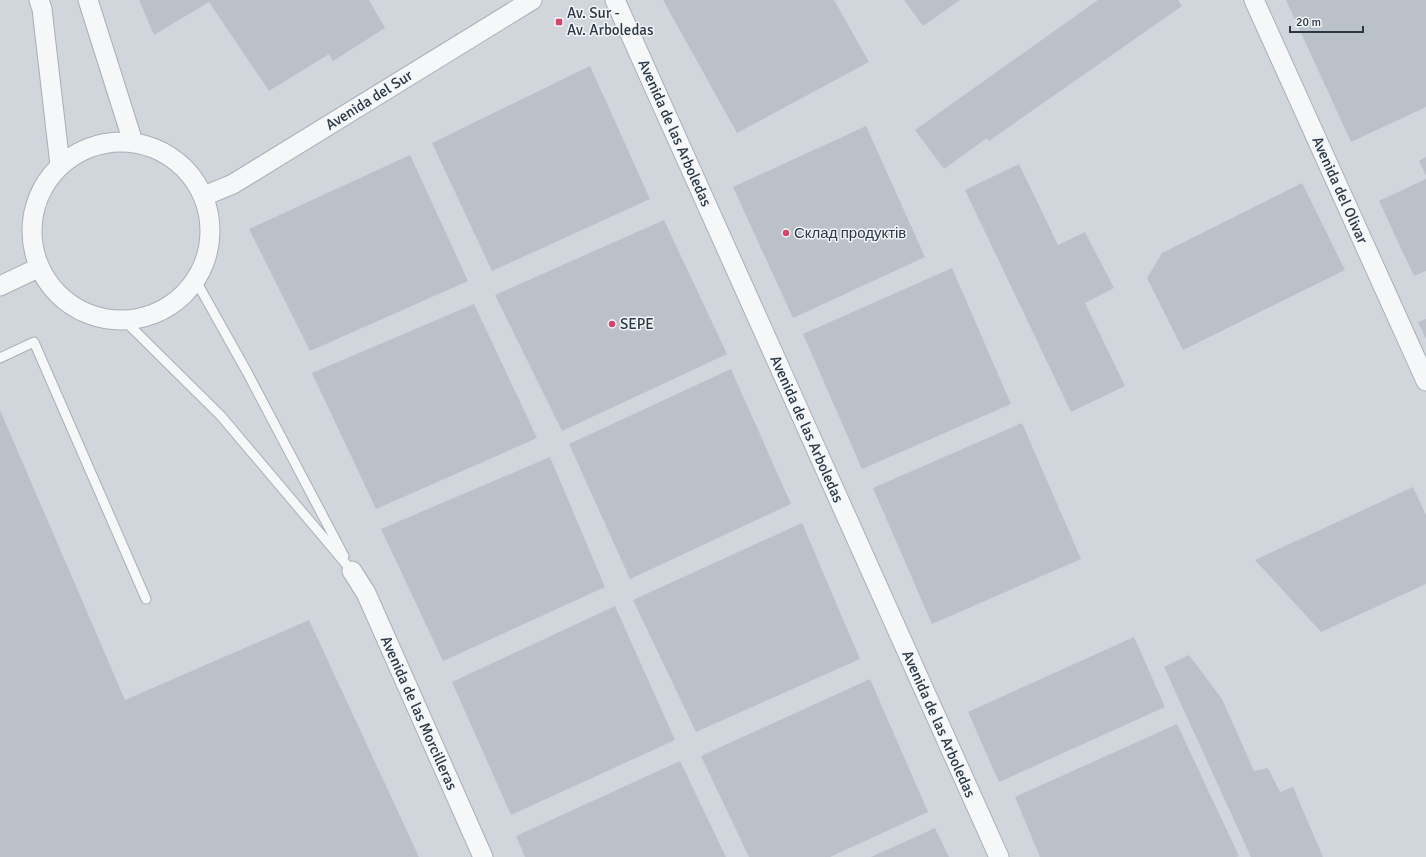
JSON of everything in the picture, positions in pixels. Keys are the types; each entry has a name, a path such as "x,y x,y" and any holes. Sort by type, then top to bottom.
{"street":[{"path":"39,0 42,9 60,165"},
{"path":"88,0 133,142"},
{"name":"Avenida del Sur","path":"204,196 233,184 532,0"},
{"name":"Avenida de las Arboledas","path":"615,0 999,857"},
{"name":"Avenida del Olivar","path":"1254,0 1426,381"},
{"path":"107,142 133,142 163,151 187,170 204,196 211,224 208,254 196,281 176,303 152,316 125,321 98,319 74,309 53,291 38,268 31,241 32,214 42,187 60,165 82,150 107,142"},
{"path":"0,286 38,268"},
{"name":"Avenida de las Morcilleras","path":"352,571 366,593 483,857"}],"lane":[{"path":"196,281 247,372 352,571"},
{"path":"125,321 221,416 352,571"},
{"path":"0,358 34,342 146,599"}],"shaded area":[{"path":"0,0 1426,0 1426,857 0,857"}],"building":[{"path":"139,0 369,0 385,28 333,61 329,54 269,91 209,2 154,35"},
{"path":"663,0 834,0 869,62 737,133"},
{"path":"904,0 960,0 923,26"},
{"path":"1098,0 1178,0 1182,6 989,141 987,138 944,169 915,130"},
{"path":"1286,0 1426,0 1426,107 1351,142"},
{"path":"590,66 650,199 492,271 432,143"},
{"path":"866,126 925,257 793,318 733,187"},
{"path":"410,155 468,281 310,351 249,229"},
{"path":"1426,157 1426,176 1419,161"},
{"path":"1019,164 1058,245 1085,232 1114,288 1085,303 1125,386 1071,412 965,190"},
{"path":"1426,179 1426,271 1414,276 1379,201"},
{"path":"1302,183 1345,270 1183,350 1147,278 1162,253"},
{"name":"SEPE","path":"664,220 727,354 562,431 495,295"},
{"path":"952,268 1011,404 862,469 803,334"},
{"path":"474,304 537,438 376,509 312,373"},
{"path":"1426,319 1426,339 1418,322"},
{"path":"731,369 791,504 630,579 569,444"},
{"path":"0,410 125,700 309,620 419,857 0,857"},
{"path":"1022,423 1081,559 932,624 873,488"},
{"path":"550,457 605,587 443,661 381,529"},
{"path":"1413,487 1426,515 1426,584 1321,632 1255,560"},
{"path":"802,523 860,659 696,732 633,600"},
{"path":"615,606 675,740 511,815 452,682"},
{"path":"1134,637 1165,707 999,782 968,712"},
{"path":"1189,655 1222,699 1254,771 1268,768 1280,792 1293,787 1323,857 1251,857 1164,667"},
{"path":"870,679 928,812 830,857 749,857 701,756"},
{"path":"1177,724 1239,856 1040,857 1015,797"},
{"path":"680,761 726,857 525,857 516,836"},
{"path":"935,828 949,857 871,857"}],"place":[{"name":"Av. Sur - Av. Arboledas","path":"559,22"},
{"name":"Склад продуктів","path":"786,233"},
{"name":"SEPE","path":"612,324"}]}
